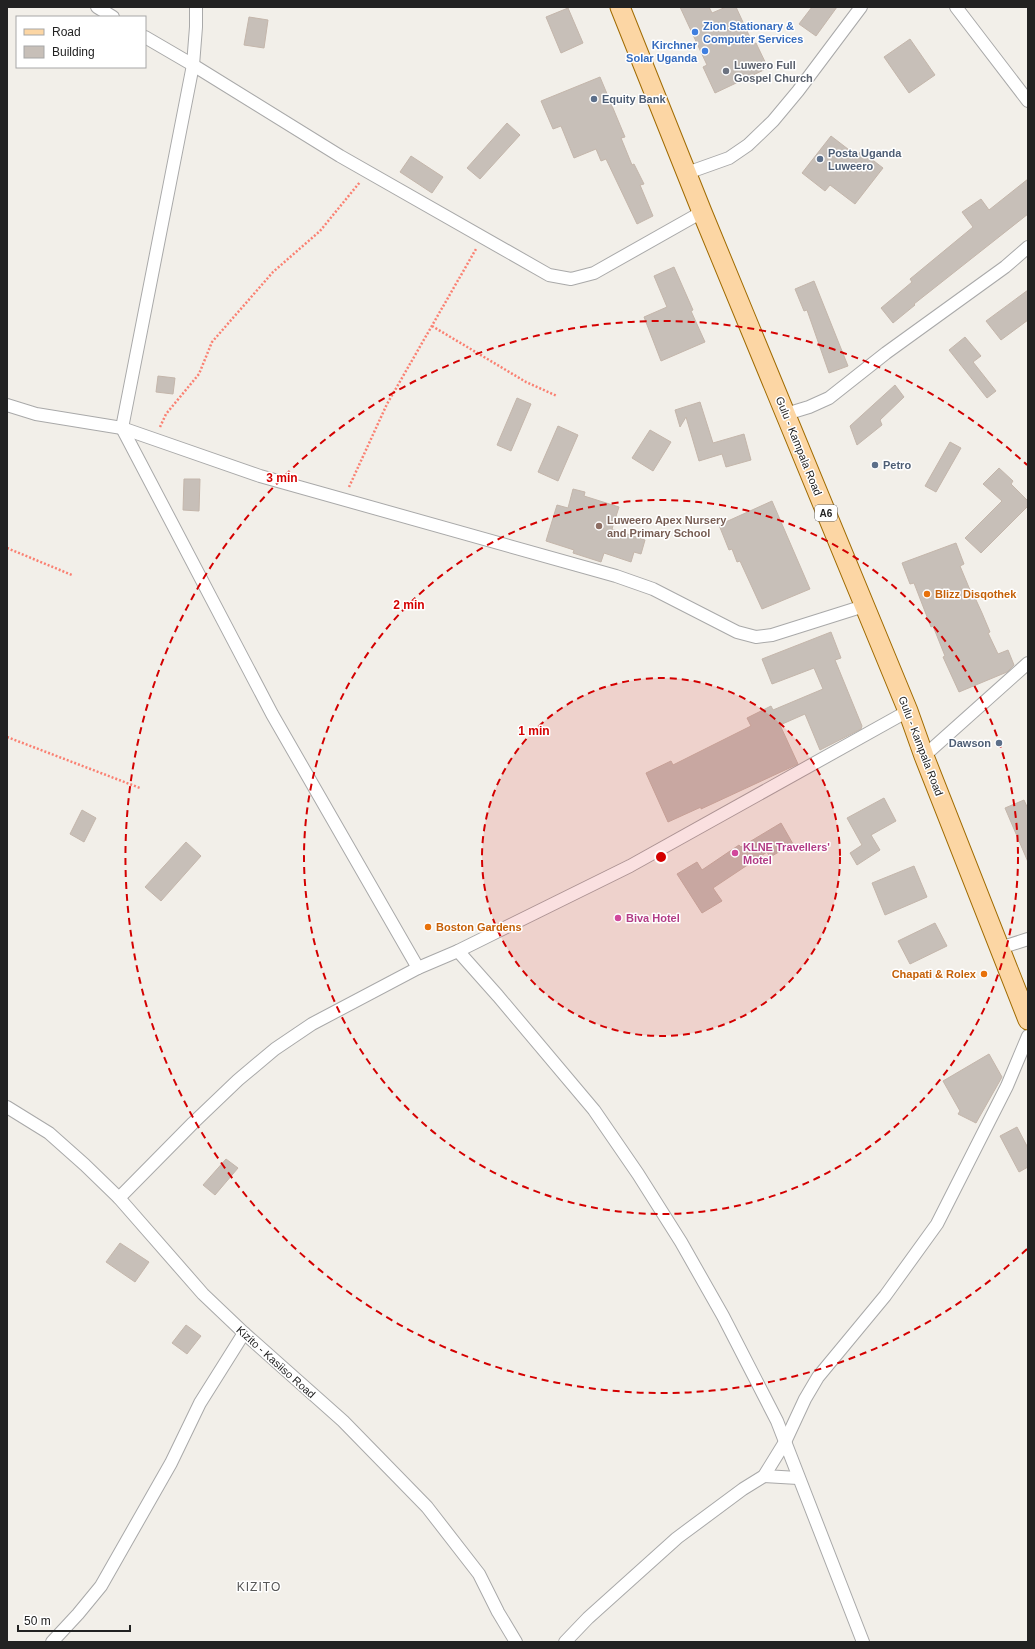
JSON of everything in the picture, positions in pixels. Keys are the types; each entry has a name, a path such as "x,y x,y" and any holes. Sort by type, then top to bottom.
{"main road":[{"name":"Gulu - Kampala Road","path":"620,7 702,212 908,711 924,756 1028,1020"}],"street":[{"path":"97,7 111,16"},
{"path":"196,7 193,65 122,428 272,714 418,968"},
{"path":"687,173 729,158 748,145 773,121 798,91 861,7"},
{"path":"956,7 1028,101"},
{"path":"146,38 368,172 549,275 571,279 594,273 702,212"},
{"path":"786,414 809,407 829,398 886,353 1005,267 1028,246"},
{"path":"7,405 36,414 122,428 260,476 616,576 653,589 737,632 756,637 772,635 864,606"},
{"path":"924,756 1028,663"},
{"path":"119,1198 221,1096 275,1049 312,1024 418,968 458,952 630,866 908,711"},
{"path":"1000,948 1028,939"},
{"path":"458,952 498,996 594,1110 638,1174 681,1242 723,1316 777,1421 863,1642"},
{"path":"565,1642 588,1618 677,1538 743,1489 764,1476 785,1442 805,1399 818,1377 885,1296 937,1224 1007,1086 1028,1036"},
{"name":"Kizito - Kasiiso Road","path":"7,1107 49,1133 119,1198 203,1294 343,1422 427,1507 480,1574 498,1612 516,1642"},
{"path":"52,1642 101,1586 171,1463 200,1403 244,1333"},
{"path":"764,1476 798,1478"}],"path":[{"path":"154,439 166,414 199,374 212,342 273,272 320,231 368,172"},
{"path":"343,499 387,404 483,238"},
{"path":"432,326 526,382 557,396"},
{"path":"7,548 72,575"},
{"path":"7,737 140,788"}],"building":[{"path":"680,7 709,7 712,13 726,7 736,7 753,44 756,43 768,68 715,93 703,67 707,65"},
{"path":"812,7 837,7 816,36 799,24"},
{"path":"568,8 583,43 561,53 546,17"},
{"path":"249,17 268,20 264,48 244,45"},
{"path":"910,39 935,75 909,93 884,57"},
{"path":"600,77 625,137 621,138 632,165 634,164 644,184 640,185 653,216 637,224 606,159 601,161 596,149 574,158 561,126 553,129 541,101"},
{"path":"507,123 520,135 480,179 467,168"},
{"path":"831,136 857,156 861,151 883,168 855,204 830,185 825,191 802,173"},
{"path":"411,156 443,177 432,193 400,172"},
{"path":"1028,179 1028,214 914,304 915,305 893,323 881,308 912,282 910,279 973,227 962,212 981,199 989,210"},
{"path":"674,267 705,342 661,361 644,317 667,307 654,276"},
{"path":"814,281 848,366 829,373 807,310 804,311 795,289"},
{"path":"1028,290 1028,320 1001,340 986,321"},
{"path":"965,337 981,356 973,362 996,391 987,398 949,350"},
{"path":"158,376 175,378 173,394 156,392"},
{"path":"895,385 904,397 880,420 882,425 857,445 850,426"},
{"path":"517,398 531,404 511,451 497,445"},
{"path":"700,402 713,443 744,434 751,460 726,467 722,454 699,461 686,417 680,427 675,410"},
{"path":"558,426 578,435 558,481 538,472"},
{"path":"650,430 671,442 653,471 632,458"},
{"path":"950,442 961,448 936,492 925,486"},
{"path":"999,468 1013,481 1011,484 1028,501 1028,506 981,553 965,538 1002,501 983,484"},
{"path":"184,479 200,479 199,511 183,510"},
{"path":"573,489 585,492 584,496 619,507 612,529 645,540 641,554 634,552 631,562 604,553 601,562 573,553 574,550 546,541 557,505 568,508"},
{"path":"772,501 810,589 762,609 740,561 737,562 732,549 729,550 719,525"},
{"path":"956,543 964,564 960,566 990,632 988,633 998,654 1008,650 1014,665 1007,672 959,692 943,657 945,656 933,626 931,627 914,583 910,584 902,563"},
{"path":"831,632 841,658 835,660 862,726 861,729 820,750 805,714 780,725 798,764 701,809 701,807 668,822 646,773 671,761 673,765 751,726 747,718 771,706 773,710 823,689 814,668 772,684 762,659"},
{"path":"884,798 896,821 871,835 880,850 857,865 850,853 862,845 847,818"},
{"path":"1024,800 1028,809 1028,862 1005,808"},
{"path":"82,810 96,818 84,842 70,834"},
{"path":"781,823 793,844 770,857 767,852 713,888 722,901 702,913 677,874 697,862 702,870 739,845 741,847"},
{"path":"186,842 201,856 161,901 145,887"},
{"path":"914,866 927,897 885,915 872,883"},
{"path":"935,923 947,946 910,964 898,941"},
{"path":"989,1054 1002,1077 976,1123 958,1114 960,1111 943,1081"},
{"path":"1017,1127 1028,1148 1028,1167 1019,1172 1000,1136"},
{"path":"226,1159 238,1168 215,1195 203,1185"},
{"path":"120,1243 149,1262 135,1282 106,1262"},
{"path":"186,1325 201,1336 187,1354 172,1343"}],"place":[{"name":"Zion Stationary & Computer Services","path":"695,32"},
{"name":"Kirchner Solar Uganda","path":"705,51"},
{"name":"Luwero Full Gospel Church","path":"726,71"},
{"name":"Equity Bank","path":"594,99"},
{"name":"Posta Uganda Luweero","path":"820,159"},
{"name":"Petro","path":"875,465"},
{"name":"Luweero Apex Nursery and Primary School","path":"599,526"},
{"name":"Blizz Disqothek","path":"927,594"},
{"name":"Dawson","path":"999,743"},
{"name":"KLNE Travellers' Motel","path":"735,853"},
{"name":"Biva Hotel","path":"618,918"},
{"name":"Boston Gardens","path":"428,927"},
{"name":"Chapati & Rolex","path":"984,974"}],"district":[{"name":"KIZITO","path":"259,1587"}]}
